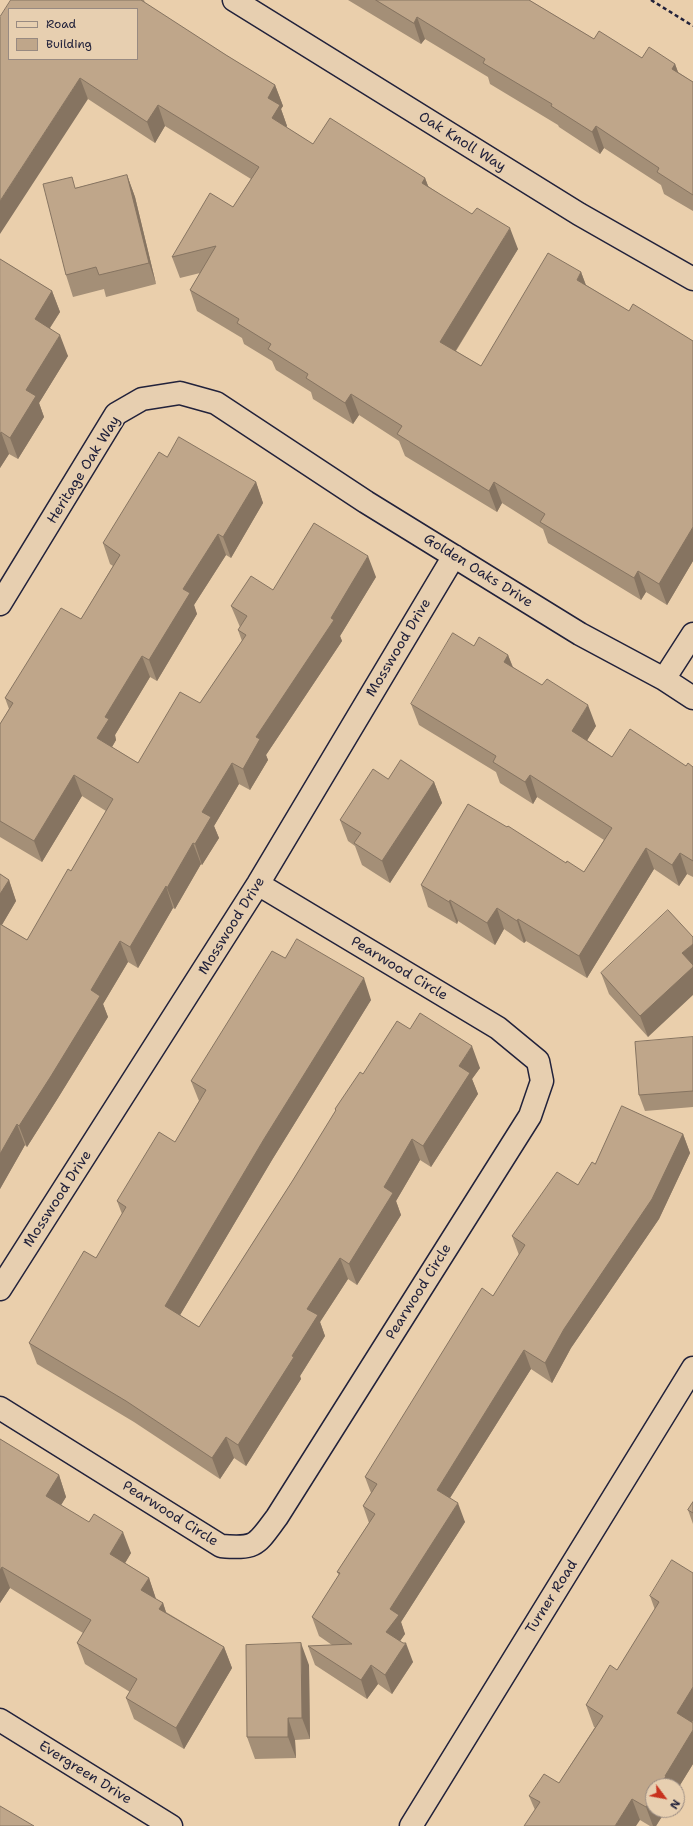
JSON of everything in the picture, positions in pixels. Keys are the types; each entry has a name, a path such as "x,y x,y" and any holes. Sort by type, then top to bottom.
{"street":[{"name":"Oak Knoll Way","path":"234,0 580,214 693,279"},
{"name":"Heritage Oak Way","path":"0,604 116,414 142,399 180,393 216,403 267,437"},
{"name":"Golden Oaks Drive","path":"267,437 366,502 580,634 664,679 693,698"},
{"name":"Mosswood Drive","path":"0,1290 258,884 454,556"},
{"path":"664,679 693,634"},
{"name":"Pearwood Circle","path":"0,1408 221,1546 244,1548 258,1542 277,1517 530,1116 542,1081 538,1061 498,1028 258,884"},
{"name":"Turner Road","path":"411,1826 692,1371"},
{"name":"Evergreen Drive","path":"0,1720 171,1826"}],"path":[{"path":"650,0 693,26"}],"building":[{"path":"11,0 141,0 275,85 268,98 280,105 272,118 313,144 330,118 425,178 422,183 472,214 477,208 510,228 440,342 481,366 548,253 581,272 577,280 629,311 633,304 693,341 693,527 659,584 638,571 634,578 540,522 545,514 494,482 489,491 397,434 402,426 351,394 345,403 306,378 308,374 268,349 271,344 237,323 239,319 190,290 216,246 172,257 210,193 233,207 259,167 158,105 147,122 80,78 0,201 0,17"},
{"path":"376,0 529,0 594,39 599,31 642,58 649,47 675,64 672,69 693,82 693,195 657,172 659,168 596,126 592,132 551,106 552,104 483,63 485,59 417,17 414,23"},
{"path":"127,175 149,263 99,275 96,267 66,275 43,184 72,177 75,188"},
{"path":"0,259 52,291 35,319 60,335 26,390 36,396 10,438 1,432 0,435"},
{"path":"179,437 256,482 223,537 218,534 183,589 190,593 149,660 142,656 105,717 109,719 97,738 138,763 180,692 200,703 246,635 238,630 247,616 231,606 251,576 273,590 314,523 368,556 331,618 334,620 256,737 260,739 243,769 232,763 202,812 211,817 195,844 193,843 167,888 166,886 130,947 120,941 91,990 100,996 19,1126 17,1124 0,1154 0,924 27,940 68,869 71,871 113,799 74,775 34,841 0,821 0,724 13,703 5,698 61,608 81,619 120,555 103,543 159,452 167,457"},
{"path":"453,633 474,646 479,637 508,655 504,662 542,685 547,679 588,705 572,731 612,757 630,729 686,766 688,763 693,767 693,861 680,853 672,865 646,848 579,956 497,908 487,923 450,900 449,902 421,885 468,804 507,827 508,826 566,863 567,861 584,872 612,828 530,775 525,782 493,762 496,756 411,704"},
{"path":"401,760 434,782 382,861 354,843 361,833 340,820 373,769 388,779"},
{"path":"0,874 9,880 0,894"},
{"path":"668,910 693,937 693,944 682,953 693,965 693,967 640,1016 601,973"},
{"path":"297,939 364,978 264,1139 165,1306 199,1327 293,1180 336,1110 335,1109 360,1072 363,1074 397,1021 410,1029 420,1013 472,1046 459,1066 470,1073 423,1146 412,1139 384,1187 393,1193 349,1264 340,1258 307,1309 318,1315 292,1356 294,1357 238,1445 226,1437 212,1458 126,1401 29,1343 84,1251 96,1258 126,1207 117,1201 159,1132 175,1142 206,1090 191,1081 272,951 285,958"},
{"path":"693,1037 693,1091 639,1095 635,1042"},
{"path":"622,1106 683,1134 652,1199 564,1329 545,1363 524,1350 437,1490 458,1503 390,1609 399,1615 386,1632 403,1643 406,1643 385,1675 371,1665 361,1680 308,1646 352,1644 312,1617 340,1573 337,1572 375,1514 363,1506 377,1484 365,1477 482,1288 493,1296 525,1245 512,1236 557,1172 578,1185 592,1162 595,1164"},
{"path":"0,1439 59,1475 46,1496 89,1522 94,1514 123,1532 110,1554 149,1578 141,1590 163,1603 159,1609 224,1647 176,1728 126,1698 137,1679 77,1643 91,1620 2,1567 0,1570"},
{"path":"693,1502 693,1513 688,1510"},
{"path":"672,1560 693,1573 693,1687 677,1713 693,1723 693,1730 665,1778 645,1778 645,1806 632,1799 615,1826 524,1826 540,1802 529,1796 544,1774 559,1783 603,1716 586,1705 610,1665 617,1670 659,1602 650,1596"},
{"path":"301,1643 302,1718 288,1718 288,1737 247,1737 246,1645"},
{"path":"0,1806 34,1826 0,1826"}]}
